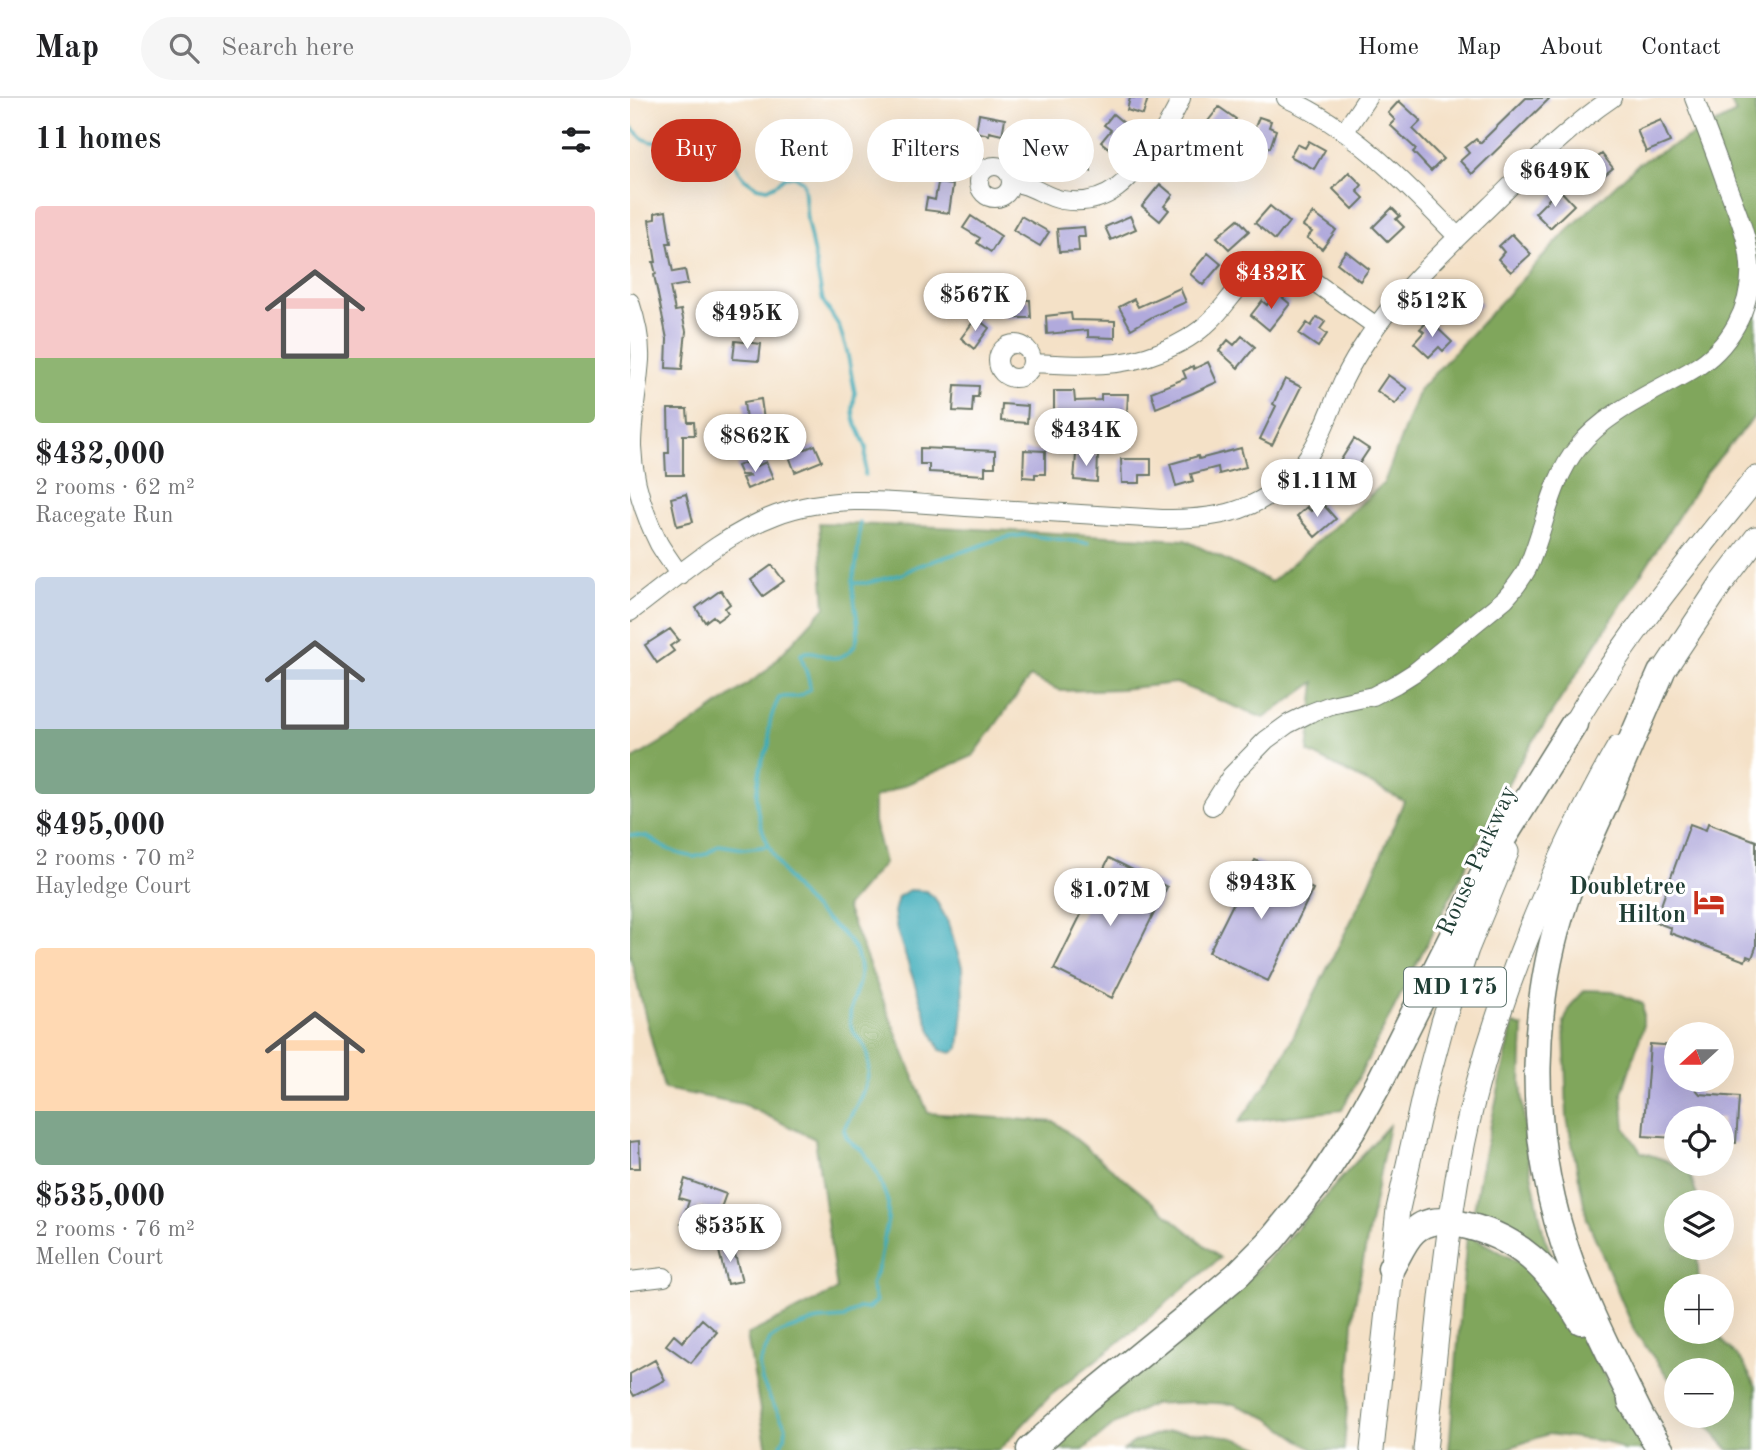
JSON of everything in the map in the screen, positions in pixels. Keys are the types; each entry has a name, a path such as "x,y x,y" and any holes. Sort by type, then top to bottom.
{"highway":[{"path":"1640,1415 1578,1283 1563,1239 1542,1149 1537,1061 1545,981 1566,897 1661,673"},
{"path":"1030,1450 1084,1401 1237,1275 1269,1242 1318,1183 1378,1085 1498,846 1574,724"},
{"path":"1391,1268 1414,1231 1431,1221 1477,1227 1504,1238 1528,1254 1572,1305 1661,1450"}],"main road":[{"name":"Rouse Parkway","path":"1372,1450 1398,1209 1425,1088 1467,948 1507,852 1574,724 1623,649 1690,559 1756,478"},
{"name":"MD 175","path":"1425,1450 1450,1222 1460,1159 1491,1035 1517,961 1551,878 1614,754 1661,673 1721,584 1756,538"}],"street":[{"path":"1011,183 1022,183 1064,201 1094,199 1110,193 1135,172 1169,123 1181,98"},
{"path":"1286,98 1345,131 1405,183 1458,237"},
{"path":"1345,131 1367,98"},
{"path":"630,612 731,537 777,515 837,501 1163,519 1196,519 1245,508 1286,482 1305,463 1317,444 1356,356 1397,300 1553,145 1578,122 1612,98"},
{"path":"1212,806 1247,757 1288,724 1331,705 1373,696 1396,684 1415,672 1505,599 1518,585 1526,570 1565,465 1576,449 1593,431 1621,410 1695,369 1711,357 1735,328 1748,295 1750,262 1740,219 1694,98"},
{"path":"1032,363 1100,365 1143,359 1195,333 1210,321 1245,279 1254,272 1277,264 1299,271 1376,326"},
{"path":"630,302 636,319 640,357 632,446 638,489 659,544 680,575"},
{"path":"630,1281 664,1277"}],"green space":[{"path":"1729,98 1756,98 1756,415 1706,473 1515,770 1342,1110 1239,1122 1284,1055 1368,887 1404,801 1308,752 1315,682 1264,718 1176,683 1121,689 1061,691 1030,677 973,756 874,798 874,822 884,863 846,907 928,1113 1055,1122 1220,1258 1051,1395 999,1450 767,1450 747,1335 837,1290 815,1139 743,1104 664,1089 630,956 630,761 690,725 766,671 825,607 819,523 1185,540 1271,582 1384,483 1419,390 1566,232 1639,163 1736,113"},
{"path":"1585,990 1613,991 1643,1004 1643,1028 1622,1093 1625,1128 1641,1152 1664,1160 1664,1176 1691,1176 1695,1190 1664,1190 1664,1260 1698,1260 1698,1274 1664,1274 1664,1344 1726,1344 1742,1361 1756,1387 1756,1450 1729,1450 1709,1428 1734,1428 1734,1358 1664,1358 1664,1372 1635,1332 1587,1219 1567,1118 1564,1022 1571,1005"},
{"path":"1513,1024 1523,1027 1521,1083 1528,1158 1544,1236 1559,1274 1525,1242 1497,1222 1473,1216"},
{"path":"1389,1125 1354,1308 1344,1450 1314,1450 1268,1418 1234,1404 1195,1402 1153,1404 1116,1423 1083,1450 1047,1450 1071,1426 1223,1304 1278,1249"},
{"path":"1467,1234 1540,1274 1576,1325 1648,1450 1623,1450 1608,1442 1548,1434 1503,1450 1449,1450"},
{"path":"1168,1431 1231,1437 1266,1450 1124,1450 1134,1442"}],"water":[{"path":"909,890 926,891 934,897 947,920 962,967 963,1011 959,1048 952,1053 940,1050 929,1026 897,931 894,912 898,897"}],"building":[{"path":"1130,98 1148,98 1143,115 1127,110"},
{"path":"1526,98 1550,98 1472,174 1460,161 1469,153 1465,148 1476,139 1480,143"},
{"path":"1399,101 1421,121 1413,129 1443,159 1431,171 1413,152 1416,149 1390,125 1395,120 1388,113"},
{"path":"1219,107 1236,119 1210,119"},
{"path":"979,114 1005,119 998,119 998,134 989,132 989,135 984,134 984,119 978,119"},
{"path":"1268,120 1271,121 1269,127 1276,130 1270,148"},
{"path":"1661,120 1670,142 1646,152 1637,130"},
{"path":"1108,134 1108,147 1101,142"},
{"path":"1309,141 1325,150 1314,169 1290,156 1297,144 1305,148"},
{"path":"1602,154 1613,168 1592,185 1581,171"},
{"path":"1349,172 1362,185 1357,191 1364,198 1353,209 1333,189"},
{"path":"938,183 953,185 949,213 925,210 927,198 935,200"},
{"path":"1160,184 1173,195 1164,206 1169,210 1160,221 1142,206"},
{"path":"1559,189 1574,205 1550,228 1535,213"},
{"path":"1270,206 1289,222 1275,240 1255,223"},
{"path":"1392,208 1400,216 1396,219 1404,227 1388,242 1373,227"},
{"path":"666,211 671,243 667,243 673,272 685,270 688,284 670,287 675,311 681,310 686,331 682,369 666,368 667,339 654,275 653,262 656,262 649,220 655,219 655,213"},
{"path":"1313,213 1336,230 1322,249 1307,238 1312,232 1303,226"},
{"path":"971,216 1001,236 991,252 977,243 980,238 963,228"},
{"path":"1021,216 1049,232 1040,246 1013,230"},
{"path":"1130,216 1136,229 1111,240 1105,227"},
{"path":"1238,219 1249,231 1229,249 1217,237"},
{"path":"1084,227 1085,237 1078,237 1079,251 1059,252 1057,229"},
{"path":"1512,234 1531,254 1511,272 1498,259 1504,252 1499,246"},
{"path":"1346,251 1369,269 1360,281 1337,263"},
{"path":"1208,253 1221,264 1203,285 1190,274"},
{"path":"1180,288 1186,302 1131,329 1119,307 1134,299 1138,307"},
{"path":"1467,289 1482,304 1463,322 1445,303 1455,294 1458,298"},
{"path":"1277,293 1290,304 1269,330 1251,315 1262,301 1267,305"},
{"path":"1004,300 1030,300 1031,318 1004,318"},
{"path":"1071,313 1072,320 1115,321 1115,338 1088,337 1088,330 1047,334 1046,316"},
{"path":"1317,317 1325,322 1320,329 1327,334 1318,347 1299,334 1307,323 1311,326"},
{"path":"976,318 989,328 974,349 961,338"},
{"path":"1429,320 1452,342 1443,351 1439,347 1429,357 1414,343 1424,332 1420,329"},
{"path":"1242,336 1255,347 1238,368 1219,351 1228,340 1234,345"},
{"path":"735,341 761,344 759,361 733,359"},
{"path":"1208,362 1217,382 1156,408 1151,392 1186,378 1183,371"},
{"path":"1388,375 1407,389 1395,404 1377,391"},
{"path":"1285,379 1301,387 1272,445 1260,439"},
{"path":"955,385 979,386 978,397 973,397 972,412 953,411"},
{"path":"1054,391 1074,391 1075,401 1101,400 1101,394 1128,394 1127,412 1082,411 1082,416 1054,416"},
{"path":"761,399 765,427 747,430 744,402"},
{"path":"1002,404 1028,406 1027,423 1001,421"},
{"path":"668,409 687,409 688,422 694,422 695,435 683,435 683,475 666,475 665,453 669,453"},
{"path":"1354,439 1369,449 1353,473 1339,463"},
{"path":"815,445 822,461 795,472 789,456"},
{"path":"920,448 995,451 995,467 985,467 985,475 929,472 929,464 920,464"},
{"path":"1241,448 1246,467 1219,474 1218,467 1191,474 1193,481 1176,486 1170,464"},
{"path":"1024,450 1045,451 1045,474 1035,474 1035,478 1023,477"},
{"path":"1076,454 1098,455 1097,482 1074,480"},
{"path":"1121,459 1151,459 1151,475 1140,475 1140,483 1122,483"},
{"path":"747,462 750,469 766,462 773,478 747,489 742,478 750,476 741,475 737,466"},
{"path":"686,494 693,522 677,526 671,498"},
{"path":"1321,502 1336,519 1315,537 1297,516 1307,507 1311,511"},
{"path":"772,565 784,581 763,596 751,580"},
{"path":"721,590 730,604 725,608 728,613 717,621 713,616 705,622 696,608"},
{"path":"670,629 679,640 670,646 674,651 657,663 645,645"},
{"name":"Doubletree Hilton","path":"1708,823 1756,841 1756,947 1752,958 1747,956 1745,961 1670,933 1671,928 1655,922 1690,824 1706,830"},
{"path":"1109,858 1167,887 1112,998 1054,969"},
{"path":"1255,860 1313,889 1268,981 1209,952"},
{"path":"1650,1044 1664,1045 1664,1092 1698,1092 1739,1097 1736,1143 1734,1106 1664,1106 1664,1137 1643,1136"},
{"path":"639,1141 640,1168 630,1168 630,1142"},
{"path":"685,1179 726,1194 719,1213 699,1206 691,1228 681,1224 689,1201 679,1198"},
{"path":"732,1243 742,1281 727,1284 718,1247"},
{"path":"702,1319 717,1332 691,1363 666,1345 674,1335 682,1342"},
{"path":"655,1360 665,1380 634,1396 630,1389 630,1374"}],"waterway":[{"path":"630,126 642,138 651,142 661,141 683,152 716,150 727,153 744,178 757,187 767,189 785,177 794,176 803,182 807,220 823,301 839,326 847,351 855,393 854,419 866,447 865,475"},
{"path":"783,1450 781,1444 786,1427 762,1381 759,1365 770,1340 780,1333 818,1320 844,1318 858,1308 867,1309 876,1302 871,1285 879,1265 888,1219 888,1202 877,1173 862,1150 852,1144 844,1129 863,1091 868,1071 866,1049 854,1033 850,1017 860,974 857,955 849,941 803,898 783,871 766,839 757,806 760,771 769,745 771,717 775,706 779,698 798,696 810,689 801,654 812,652 837,658 851,650 856,643 858,623 853,582 860,523"},
{"path":"853,583 867,583 902,574 917,566 1009,537 1025,535 1088,543"},
{"path":"630,835 648,837 663,847 694,857 706,854 719,845 744,849 769,846"}],"place":[{"name":"Doubletree Hilton","path":"1709,902"}]}
